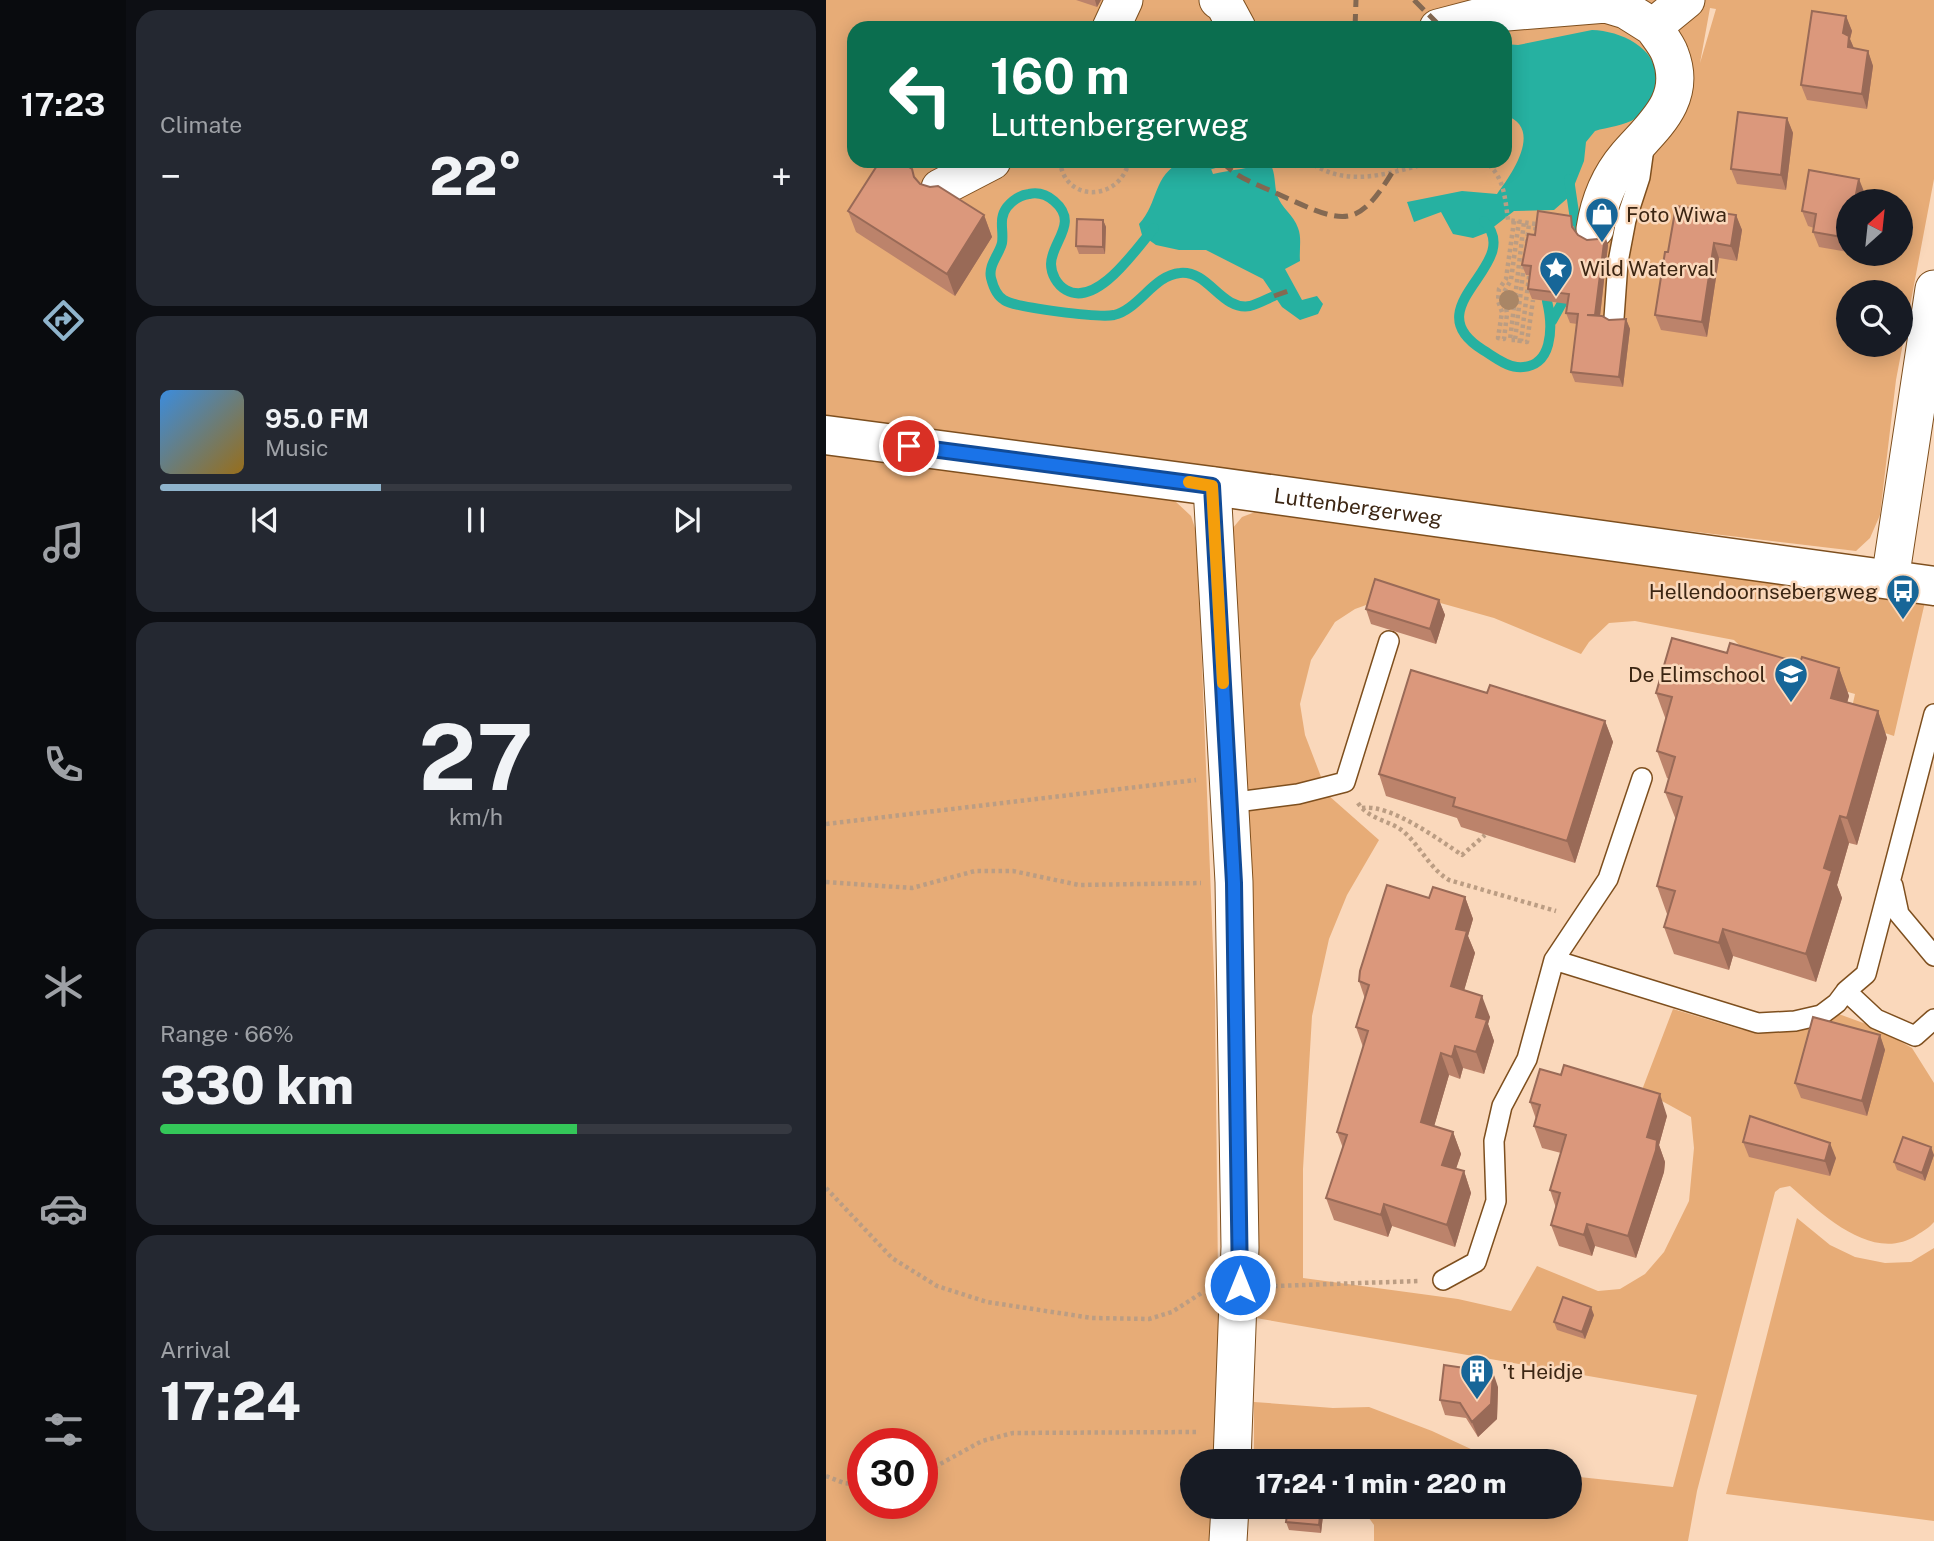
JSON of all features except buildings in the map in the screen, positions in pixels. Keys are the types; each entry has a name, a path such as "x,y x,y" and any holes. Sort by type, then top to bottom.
{"street":[{"path":"1217,0 1224,4 1233,21"},
{"path":"1653,27 1686,0"},
{"path":"1465,21 1531,5 1606,4 1626,10 1653,27 1670,54 1675,78 1672,99 1646,137 1625,157 1618,197 1598,208 1595,229"},
{"path":"940,188 979,168"},
{"path":"1890,580 1934,289"},
{"name":"Luttenbergerweg","path":"826,435 1934,586"},
{"path":"1212,486 1234,883 1240,1285 1232,1447"},
{"path":"1228,1541 1229,1519"}],"lane":[{"path":"1614,318 1618,262 1618,197"},
{"path":"1229,790 1298,794 1345,782 1390,641"},
{"path":"1554,960 1758,1023 1795,1021 1821,1015 1866,974 1934,714"},
{"path":"1443,1280 1476,1262 1496,1201 1494,1141 1502,1106 1527,1059 1554,960 1608,879 1642,778"},
{"path":"1892,882 1899,914 1934,956"},
{"path":"1846,991 1876,1019 1915,1036 1934,1019"}],"path":[{"path":"1062,168 1065,177 1073,185 1093,193 1114,187 1126,168"},
{"path":"1319,168 1346,178 1368,177 1407,168"},
{"path":"1492,168 1502,181 1519,221 1518,341"},
{"path":"1519,221 1511,280 1504,292 1507,314 1504,339 1498,338 1502,312 1498,301 1499,289 1506,279 1519,221"},
{"path":"1519,221 1536,224 1532,250"},
{"path":"1518,341 1531,263"},
{"path":"1518,341 1527,342 1533,300"},
{"path":"1345,782 1361,808 1404,832 1437,873 1449,880 1580,919"},
{"path":"826,824 1229,790"},
{"path":"1361,808 1370,807 1412,822 1462,855 1485,835"},
{"path":"826,882 912,888 975,871 1013,871 1079,885 1234,883"},
{"path":"826,1188 892,1258 937,1286 987,1302 1092,1318 1149,1319 1172,1312 1203,1292 1222,1286 1443,1280"},
{"path":"938,1465 982,1441 1013,1433 1232,1447"},
{"path":"826,1476 847,1483"}],"shaded area":[{"path":"826,0 1934,0 1934,179 1913,290 1913,280 1836,280 1836,357 1900,357 1880,515 1870,538 1856,551 1622,523 826,415","holes":["1710,8 1716,9 1700,63"]},
{"path":"826,455 1175,501 1191,516 1197,534 1215,1000 1219,1370 1216,1449 1180,1449 1180,1519 1212,1519 1211,1541 826,1541"},
{"path":"1255,512 1860,590 1869,597 1925,602 1894,736 1849,721 1855,694 1762,668 1734,640 1635,621 1609,623 1589,642 1581,654 1494,618 1419,597 1369,604 1355,609 1335,622 1311,660 1300,704 1305,735 1328,795 1379,840 1347,895 1329,939 1312,1016 1303,1169 1303,1278 1458,1299 1511,1311 1537,1266 1598,1291 1620,1289 1645,1274 1664,1252 1689,1201 1694,1148 1691,1117 1642,1090 1673,1009 1743,1030 1774,1031 1805,1029 1836,1013 1877,1028 1912,1048 1934,1083 1934,1222 1926,1229 1900,1242 1883,1244 1866,1240 1817,1210 1790,1186 1775,1192 1697,1491 1688,1541 1374,1541 1374,1525 1370,1519 1582,1519 1582,1477 1673,1487 1697,1395 1256,1318 1253,998 1232,529 1242,517"},
{"path":"1797,1218 1830,1245 1855,1257 1885,1263 1911,1262 1934,1248 1934,1521 1726,1494"},
{"path":"1254,1402 1333,1408 1369,1407 1471,1449 1254,1449"}],"water":[{"path":"1592,30 1617,35 1630,40 1649,56 1656,78 1654,92 1645,110 1632,121 1595,131 1586,142 1584,161 1570,196 1554,210 1514,211 1486,233 1473,238 1453,234 1441,212 1414,222 1407,202 1462,191 1497,194 1510,175 1524,140 1522,130 1512,119 1512,45"},
{"path":"1172,168 1211,168 1213,174 1244,168 1272,168 1279,200 1296,223 1300,236 1300,261 1285,269 1302,300 1317,296 1323,304 1318,314 1300,320 1282,307 1263,279 1206,250 1179,250 1156,245 1142,235 1139,224 1166,174"}],"waterway":[{"path":"1569,179 1576,226"},
{"path":"1154,228 1126,262 1103,284 1090,291 1078,293 1066,290 1055,279 1051,268 1052,256 1064,225 1061,209 1042,194 1023,195 1009,204 1004,211 1002,243 991,269 991,278 997,293 1012,303 1040,309 1106,316 1123,312 1162,280 1180,273 1199,278 1231,303 1240,306 1250,306 1274,296"},
{"path":"1484,221 1493,237 1492,254 1463,301 1459,317 1464,334 1504,363 1517,367 1529,366 1538,361 1548,344 1550,322 1547,301"},
{"path":"1552,321 1562,303"}],"railway":[{"path":"1355,21 1356,0"},
{"path":"1414,0 1435,21"},
{"path":"1228,168 1302,205 1336,216 1349,216 1361,211 1373,200 1395,168"},
{"path":"1274,296 1288,291"}],"slow traffic":[{"path":"1189,482 1212,486 1223,683"}],"place":[{"name":"Foto Wiwa","path":"1602,244"},
{"name":"Wild Waterval","path":"1556,298"},
{"name":"Hellendoornsebergweg","path":"1903,621"},
{"name":"De Elimschool","path":"1791,704"},
{"name":"'t Heidje","path":"1477,1401"}],"route":[{"path":"909,446 1212,486 1234,883 1240,1285"}]}
